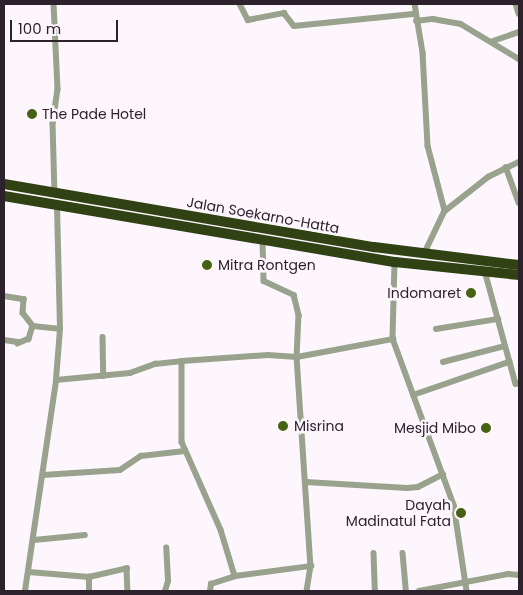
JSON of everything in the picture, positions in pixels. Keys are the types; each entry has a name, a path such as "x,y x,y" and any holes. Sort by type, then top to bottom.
{"highway":[{"name":"Jalan Soekarno-Hatta","path":"4,184 290,233 519,265"},
{"name":"Jalan Soekarno-Hatta","path":"4,196 395,262 519,276"},
{"path":"287,245 290,233"}],"street":[{"path":"54,4 58,89 53,123 55,193"},
{"path":"240,4 248,20 284,13 294,26 416,14"},
{"path":"415,4 416,21 423,52 428,146 445,211"},
{"path":"516,4 519,14"},
{"path":"416,21 449,20 474,28 519,59"},
{"path":"493,41 519,32"},
{"path":"425,253 445,211 488,177 519,162"},
{"path":"506,167 519,203"},
{"path":"26,591 56,380 60,329 57,206"},
{"path":"263,240 264,281 287,289 296,300 300,315 297,357 311,566 307,591"},
{"path":"395,262 393,339 454,505 466,588"},
{"path":"485,271 509,362 516,384 519,383"},
{"path":"4,296 24,299 24,313 33,326 60,329"},
{"path":"436,329 498,319"},
{"path":"4,340 18,343 29,339 33,326"},
{"path":"103,337 104,376"},
{"path":"56,380 138,372 154,364 182,361 268,355 297,357 393,339"},
{"path":"443,362 505,346"},
{"path":"182,361 181,428 185,451 199,477 235,576"},
{"path":"412,395 509,362"},
{"path":"43,475 120,470 141,456 185,451"},
{"path":"306,482 407,488 418,487 443,474"},
{"path":"34,540 85,534"},
{"path":"165,591 168,581 166,548"},
{"path":"374,553 375,591"},
{"path":"403,553 406,591"},
{"path":"210,591 211,584 235,576 311,566"},
{"path":"29,572 89,577 127,568 128,591"},
{"path":"419,591 466,588 508,574 519,576"},
{"path":"88,591 89,577"}],"place":[{"name":"The Pade Hotel","path":"32,114"},
{"name":"Mitra Rontgen","path":"207,265"},
{"name":"Indomaret","path":"471,293"},
{"name":"Misrina","path":"283,426"},
{"name":"Mesjid Mibo","path":"486,428"},
{"name":"Dayah Madinatul Fata","path":"461,513"}]}
